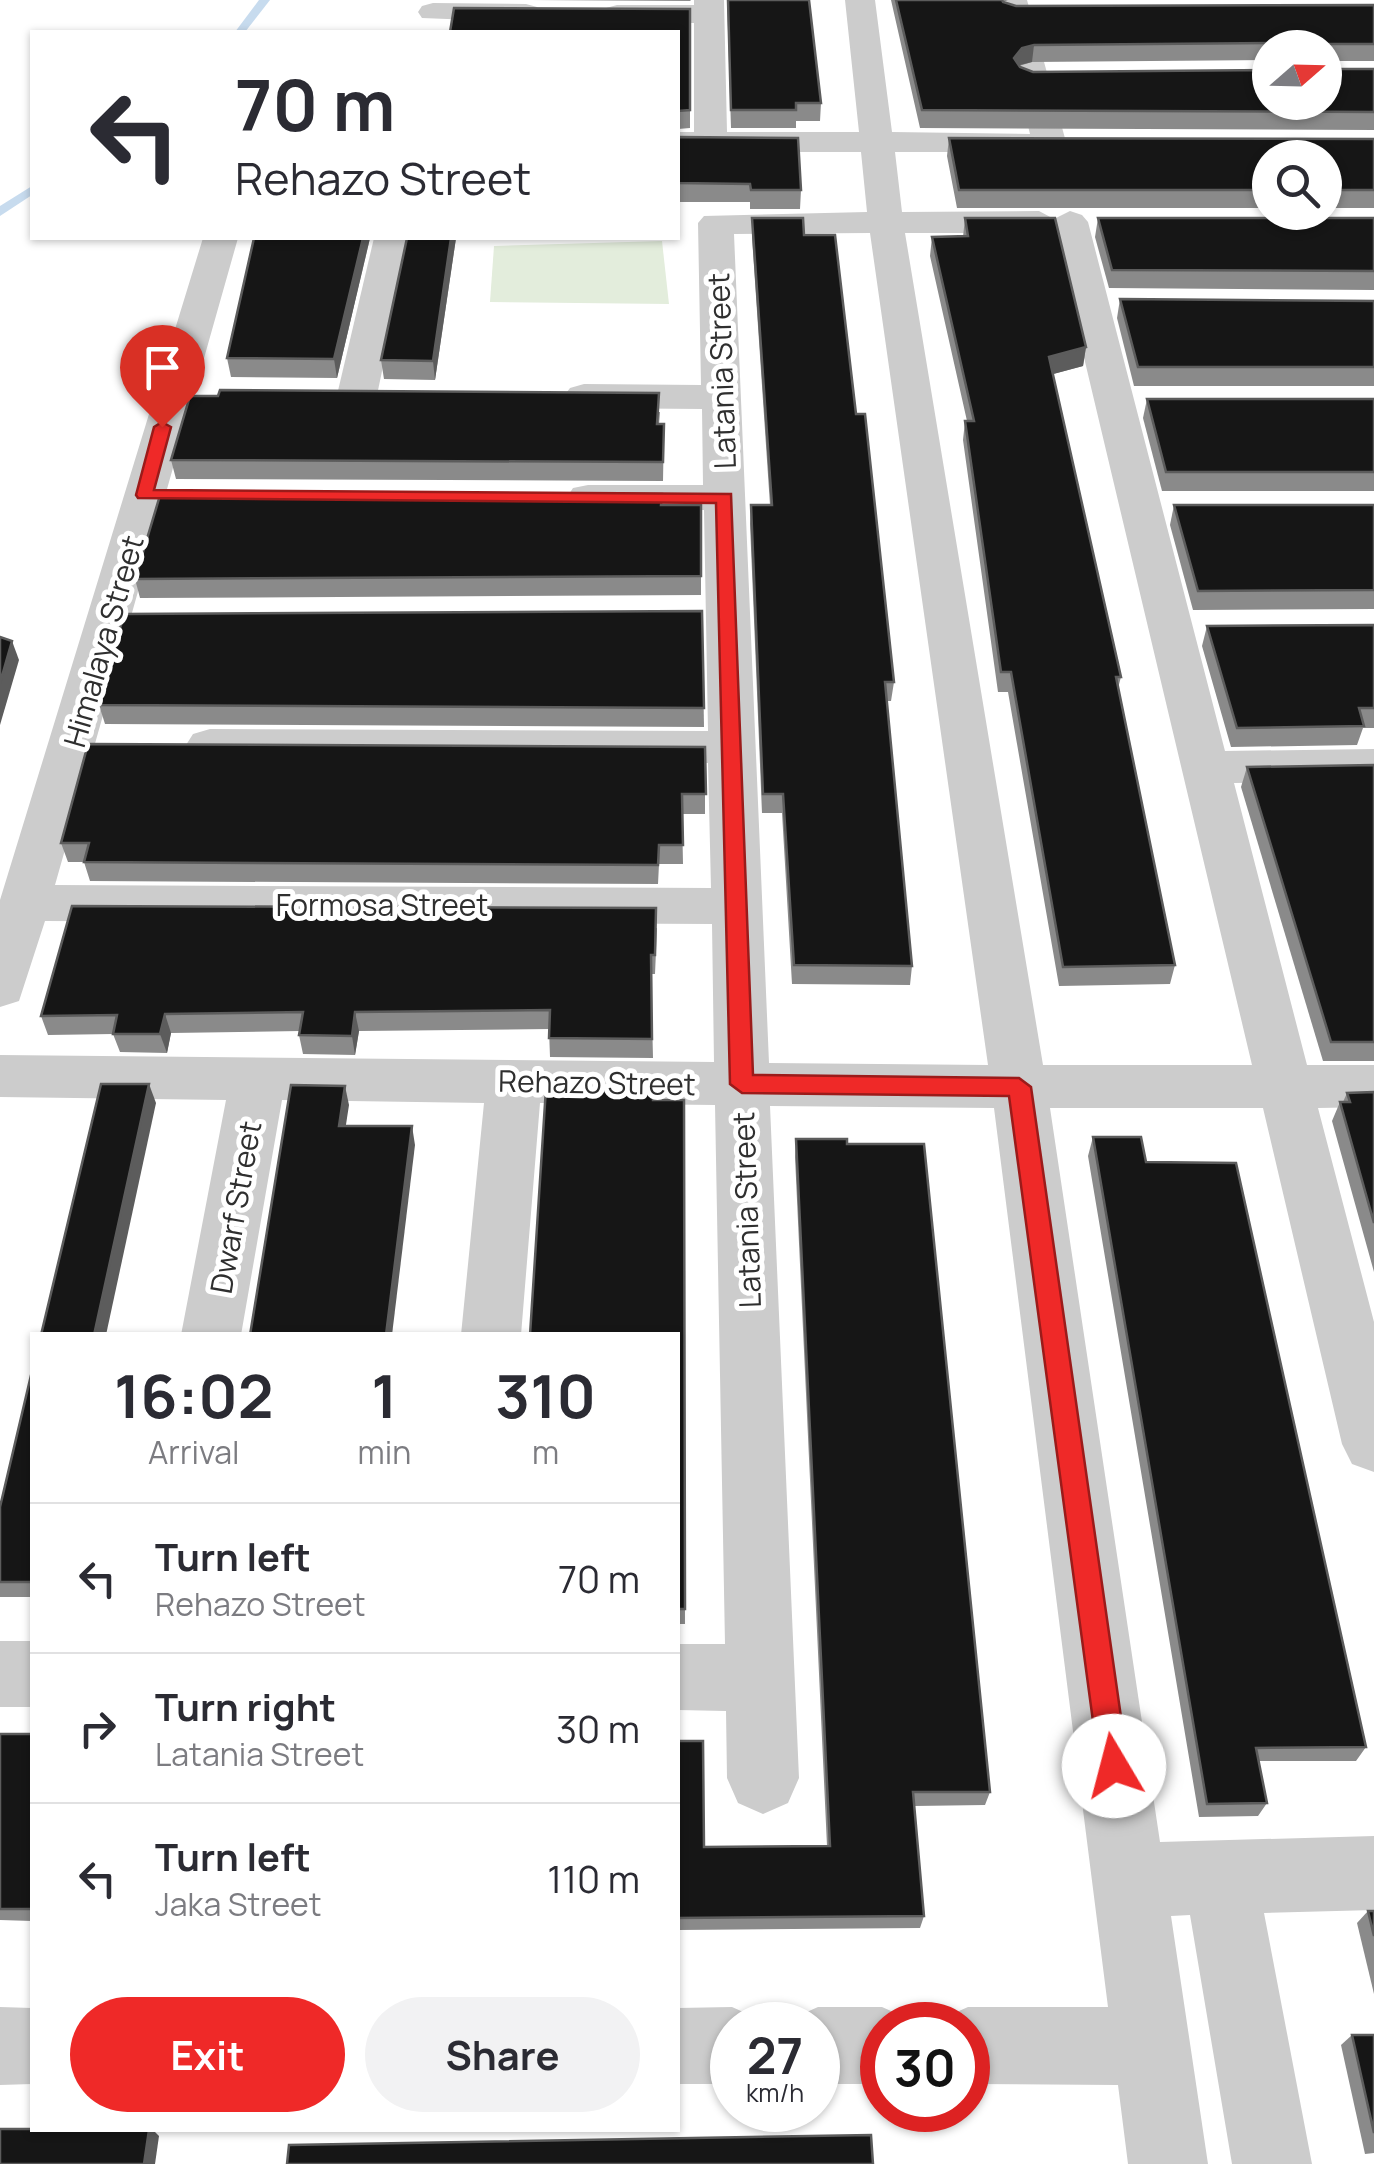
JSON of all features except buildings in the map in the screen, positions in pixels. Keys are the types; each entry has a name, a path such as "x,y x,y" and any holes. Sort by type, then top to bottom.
{"street":[{"path":"860,0 886,223 1019,1087 1168,2164"},
{"path":"1050,142 1013,6 1054,11"},
{"path":"591,13 709,7 710,78 694,142 1088,142"},
{"path":"433,15 552,13"},
{"path":"1032,76 1071,76"},
{"path":"680,77 710,78"},
{"path":"697,223 1089,222 1188,628 1204,767 1374,1444"},
{"name":"Latania Street","path":"697,223 721,396 725,498 708,613 732,747 762,1778"},
{"name":"Himalaya Street","path":"0,987 27,902 94,744 190,394 220,240"},
{"path":"358,395 392,240"},
{"path":"549,396 721,396"},
{"path":"550,497 725,498"},
{"path":"174,745 732,747"},
{"path":"1204,767 1374,765"},
{"name":"Formosa Street","path":"27,902 736,906"},
{"name":"Rehazo Street","path":"0,1076 1019,1087 1374,1086"},
{"name":"Dwarf Street","path":"212,1332 258,1079"},
{"path":"491,1332 514,1081"},
{"path":"0,1674 30,1674"},
{"path":"680,1677 760,1678"},
{"path":"1130,1880 1374,1873"},
{"path":"1220,1877 1272,2164"},
{"path":"0,2046 30,2046"},
{"path":"680,2046 710,2046"},
{"path":"990,2046 1152,2046"}],"green space":[{"path":"662,241 669,304 490,302 494,246"}],"waterway":[{"path":"242,30 265,0"},
{"path":"0,212 30,191"}],"route":[{"path":"162,427 144,495 725,498 742,1084 1019,1087 1114,1766"}]}
